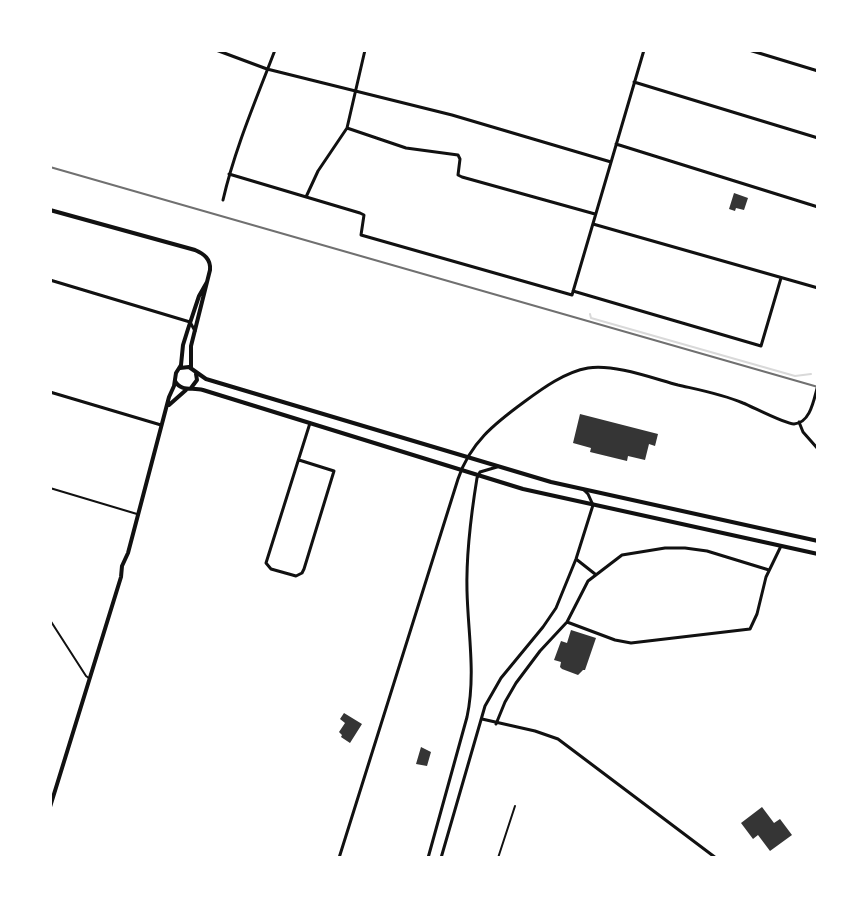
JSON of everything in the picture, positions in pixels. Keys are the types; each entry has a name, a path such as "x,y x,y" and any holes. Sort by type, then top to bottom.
{"street":[{"path":"216,50 267,69 452,115 611,162"},
{"path":"223,200 248,116 275,50"},
{"path":"306,197 318,171 347,128 365,50"},
{"path":"572,293 644,50"},
{"path":"749,50 818,71"},
{"path":"634,82 818,138"},
{"path":"347,128 406,148 458,155 458,175 462,177 595,214"},
{"path":"616,144 818,207"},
{"path":"229,174 364,215 361,235 761,346 781,278"},
{"path":"50,210 195,250 207,258 210,267 189,354 197,380 168,407"},
{"path":"593,224 818,288"},
{"path":"50,280 190,322 195,331"},
{"path":"50,807 139,515 169,397 180,368 183,342 197,300 207,282"},
{"path":"180,368 192,368"},
{"path":"339,858 461,470 473,446 483,436 536,394 570,374 593,368 610,368 728,397 788,423 804,419 818,385"},
{"path":"196,374 497,467 584,490 818,541"},
{"path":"175,381 180,387 203,390 537,492 818,554"},
{"path":"50,392 162,426"},
{"path":"799,422 803,432 818,449"},
{"path":"299,460 334,471 304,569 296,576 271,569 266,563 310,423"},
{"path":"428,858 470,699 467,567 478,475 486,469 497,467"},
{"path":"50,488 139,515"},
{"path":"441,858 480,719 497,683 553,613 576,559 593,505 584,490"},
{"path":"696,527 702,521 698,515"},
{"path":"567,622 631,643 750,629 769,570 781,546"},
{"path":"496,724 516,683 567,622 583,588 595,574 622,555 665,548 707,551 769,570"},
{"path":"576,559 595,574"},
{"path":"50,620 90,679"},
{"path":"480,719 558,739 716,858"},
{"path":"498,858 515,806"}],"building":[{"path":"734,193 748,198 744,210 729,209"},
{"path":"580,414 658,434 655,446 649,444 645,460 628,456 627,461 590,452 591,448 573,443"},
{"path":"571,630 596,638 585,670 578,675 562,669 561,662 554,660 561,641 567,643"},
{"path":"344,713 362,724 350,743 339,732 345,723 340,719"},
{"path":"421,747 431,752 427,766 416,764"},
{"path":"762,807 774,823 780,819 792,835 770,851 758,835 753,839 741,823"}],"waterway":[{"path":"590,314 591,318 795,376 811,374"}],"railway":[{"path":"50,167 818,387"}]}
